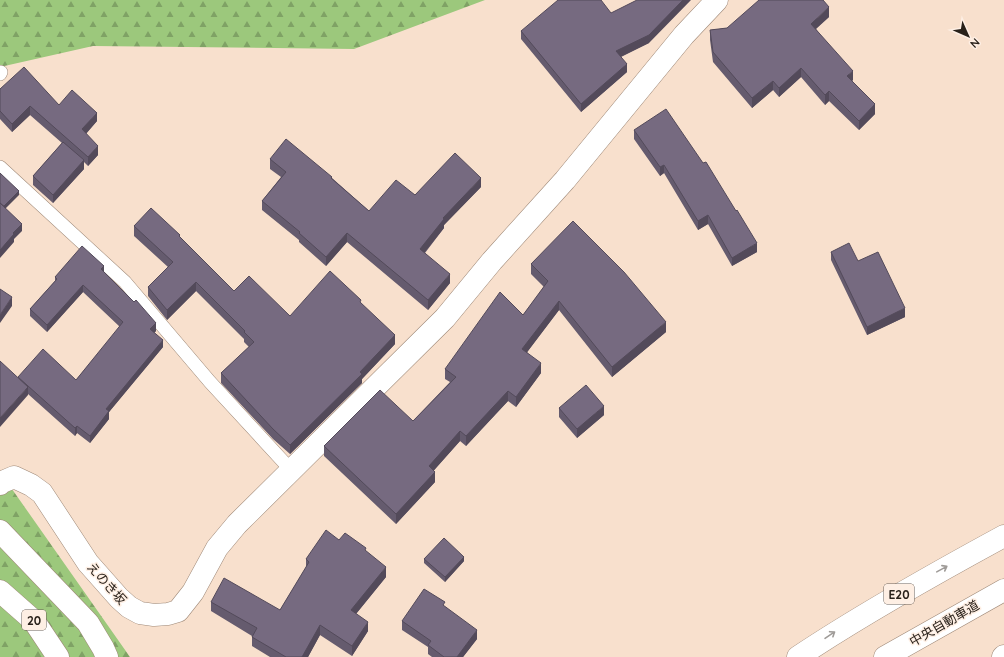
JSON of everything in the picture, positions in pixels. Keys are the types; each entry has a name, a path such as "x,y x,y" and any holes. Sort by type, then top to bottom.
{"main road":[{"path":"291,470 445,318 492,261 565,180 684,35 717,0"},
{"name":"えのき坂","path":"0,484 14,477 31,485 42,494 88,563 124,603 140,613 154,615 168,614 178,610 193,592 217,548 237,524 291,470"},
{"path":"0,531 88,623 107,657"},
{"name":"E20","path":"798,657 847,624 1004,536"},
{"name":"20","path":"0,590 34,621 58,657"},
{"name":"中央自動車道","path":"885,657 1004,590"}],"lane":[{"path":"0,167 125,282 210,382 291,470"}],"green space":[{"path":"0,0 485,0 354,49 93,46 0,67"},
{"path":"0,472 130,657 0,657"}],"building":[{"path":"558,0 601,0 611,13 637,0 683,0 649,35 616,51 627,64 581,104 521,31"},
{"path":"759,0 823,0 829,7 811,24 853,71 847,76 875,104 859,121 829,91 825,95 801,68 779,88 773,81 752,98 713,52 710,30 727,28"},
{"path":"24,67 59,105 72,90 97,113 82,129 98,146 88,157 30,106 12,124 0,111 0,89"},
{"path":"666,109 703,163 706,162 757,243 732,258 708,215 698,221 664,165 660,167 634,130"},
{"path":"286,139 332,177 331,178 369,211 396,180 415,195 455,153 481,178 443,218 444,219 420,249 450,274 428,300 347,233 326,257 299,233 300,232 262,201 286,172 270,159"},
{"path":"63,142 84,160 53,195 33,176"},
{"path":"0,173 19,191 4,206 0,203"},
{"path":"0,203 22,224 0,250"},
{"path":"151,208 180,235 179,236 234,291 249,276 290,316 330,271 395,335 360,372 362,374 290,445 273,429 221,373 254,342 244,332 245,331 196,282 167,310 148,287 173,262 134,226"},
{"path":"573,221 624,272 666,322 612,367 559,301 522,349 541,363 516,397 508,391 466,436 460,431 429,466 435,472 396,514 324,446 380,390 413,421 456,377 445,369 500,292 523,315 548,281 531,264"},
{"path":"849,243 858,261 878,252 905,308 867,327 831,252"},
{"path":"82,246 104,266 101,269 134,302 136,300 156,323 150,329 163,340 106,409 109,411 90,436 77,426 75,428 18,377 43,349 76,380 123,322 83,285 47,325 30,309 57,279 55,277"},
{"path":"0,289 12,297 0,315"},
{"path":"0,361 28,387 0,418"},
{"path":"586,385 604,406 577,429 559,408"},
{"path":"326,530 339,540 345,533 366,548 365,550 386,567 351,610 368,622 352,646 320,625 302,657 286,657 252,637 257,628 211,602 224,578 280,610 309,562 306,559"},
{"path":"444,538 464,557 445,577 424,559"},
{"path":"424,589 445,602 443,605 477,630 457,657 444,657 428,645 431,641 402,621"}]}
